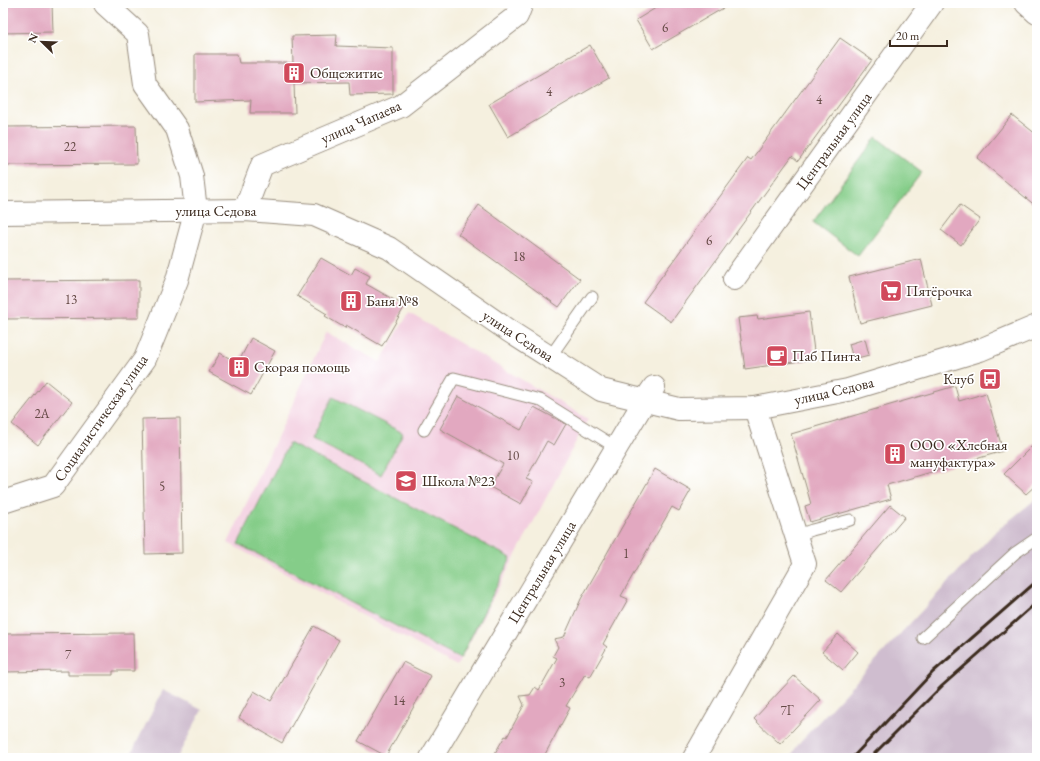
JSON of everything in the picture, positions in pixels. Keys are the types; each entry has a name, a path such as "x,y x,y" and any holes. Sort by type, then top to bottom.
{"street":[{"name":"улица Чапаева","path":"245,210 262,165 401,106 517,16 522,3"},
{"name":"Центральная улица","path":"734,279 932,3"},
{"path":"1026,3 1037,13"},
{"path":"105,4 138,34 145,84 177,130 192,176 196,210"},
{"name":"Социалистическая улица","path":"3,502 53,486 145,359 177,280 196,210"},
{"name":"улица Седова","path":"3,213 245,210 314,215 389,248 510,331 601,390 650,394 679,409 754,408 848,390 980,350 1037,326"},
{"name":"Центральная улица","path":"431,758 616,448 650,394"},
{"path":"694,758 805,564 754,408"}],"lane":[{"path":"550,357 592,297"},
{"path":"424,430 454,378 540,400 616,448"},
{"path":"796,536 812,530 850,520"},
{"path":"922,638 1015,553 1037,538"}],"shaded area":[{"name":"Школа №23","path":"409,313 588,419 457,666 228,543 326,332 380,362"},
{"path":"1037,498 1037,758 790,758 798,744 994,533"},
{"path":"163,690 202,710 177,758 129,758"}],"green space":[{"path":"876,137 922,172 858,256 813,222"},
{"path":"333,397 403,433 381,475 312,439"},
{"path":"289,443 511,558 460,659 238,544"}],"building":[{"path":"3,3 52,3 53,32 3,33"},
{"path":"664,3 732,3 653,49 636,20"},
{"name":"Общежитие","path":"337,35 336,46 393,48 393,94 350,95 349,82 294,83 295,113 250,113 251,100 195,102 195,54 237,54 239,63 293,63 292,36"},
{"path":"840,38 872,60 798,161 792,156 671,322 643,302 748,158 751,160"},
{"path":"590,45 609,78 508,137 489,104"},
{"path":"1012,115 1037,135 1037,207 977,158"},
{"path":"136,126 137,164 3,165 3,127"},
{"path":"479,205 580,279 559,307 458,234"},
{"path":"960,205 980,219 961,245 941,230"},
{"name":"Баня №8","path":"321,258 351,275 355,268 370,276 366,284 405,306 382,346 346,325 345,328 325,316 327,314 297,296"},
{"name":"Пятёрочка","path":"921,259 932,305 860,323 849,277"},
{"path":"139,280 139,318 3,319 3,281"},
{"path":"809,312 815,359 745,369 738,318 757,316 758,319"},
{"name":"Скорая помощь","path":"251,338 275,351 251,395 209,372 220,353 238,363"},
{"path":"865,339 869,355 853,359 849,344"},
{"path":"46,381 72,402 38,445 12,424"},
{"name":"ООО «Хлебная мануфактура»","path":"955,386 959,401 986,393 1003,451 887,485 891,499 810,522 805,506 811,504 791,434"},
{"path":"458,396 521,430 534,407 566,424 554,445 547,441 526,479 533,482 521,504 490,487 503,464 440,429"},
{"path":"180,418 182,553 145,554 142,419"},
{"path":"1037,441 1037,484 1026,494 1004,474"},
{"path":"655,469 691,490 679,511 672,507 621,596 628,599 603,644 607,647 590,677 585,674 566,706 570,708 543,758 492,758 505,736 507,737 524,705 520,696 530,695 535,687 539,690 557,658 553,656 558,647 554,639 564,637 581,599"},
{"path":"890,505 905,517 841,592 826,580"},
{"path":"314,626 339,640 282,743 239,718 254,691 271,701"},
{"path":"133,633 134,671 113,671 113,675 68,675 68,671 3,672 3,634"},
{"path":"838,634 858,652 843,670 822,652"},
{"path":"403,662 431,676 386,756 358,741"},
{"path":"794,676 821,700 780,744 754,719"}],"railway":[{"path":"852,758 933,672 1037,581"},
{"path":"870,758 942,686 1037,602"}],"place":[{"name":"Общежитие","path":"294,73"},
{"name":"Пятёрочка","path":"891,291"},
{"name":"Баня №8","path":"351,301"},
{"name":"Паб Пинта","path":"777,356"},
{"name":"Скорая помощь","path":"239,367"},
{"name":"Клуб","path":"990,379"},
{"name":"ООО «Хлебная мануфактура»","path":"895,454"},
{"name":"Школа №23","path":"406,481"}]}
